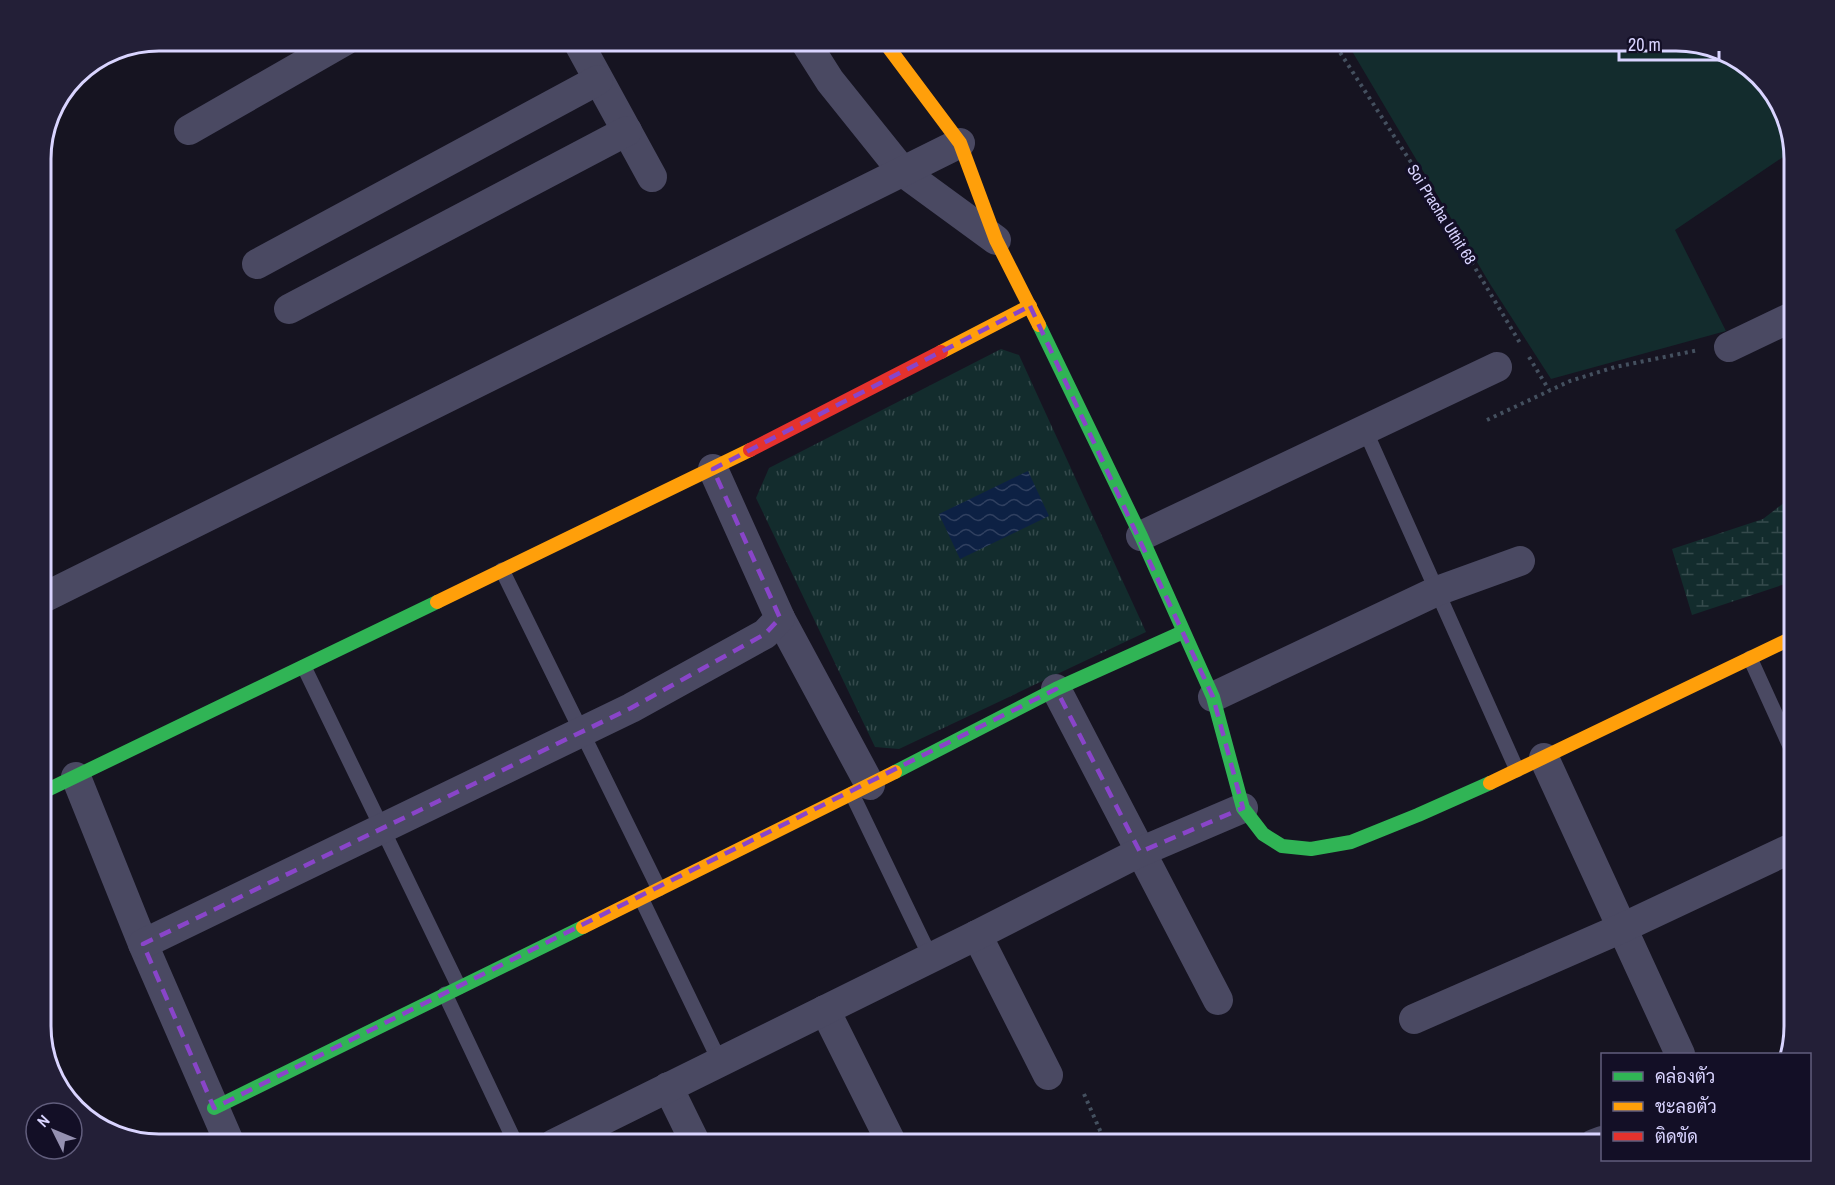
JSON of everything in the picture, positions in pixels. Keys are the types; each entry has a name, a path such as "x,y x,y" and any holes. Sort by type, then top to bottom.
{"street":[{"path":"189,130 327,51"},
{"path":"583,51 652,177"},
{"path":"811,51 830,81 903,172 996,240"},
{"path":"891,51 960,143 996,240 1141,536 1213,697 1243,808 1263,834 1282,846 1311,849 1351,843 1544,758 1784,641"},
{"path":"257,264 598,80"},
{"path":"289,309 627,132"},
{"path":"51,594 960,143"},
{"path":"51,788 713,469 1030,306"},
{"path":"1729,347 1784,321"},
{"path":"1141,536 1497,367"},
{"path":"713,469 861,790"},
{"path":"1213,697 1437,591 1520,561"},
{"path":"143,944 631,708 765,634 780,618"},
{"path":"214,1108 861,790 1056,689 1183,632"},
{"path":"1056,689 1218,1000"},
{"path":"1544,758 1680,1053"},
{"path":"76,777 143,944 226,1134"},
{"path":"574,1134 1140,852 1243,808"},
{"path":"1414,1019 1622,928 1784,852"},
{"path":"977,935 1048,1075"},
{"path":"825,1010 887,1134"},
{"path":"669,1087 691,1134"}],"lane":[{"path":"1365,430 1517,770"},
{"path":"502,570 659,889"},
{"path":"1750,658 1784,733"},
{"path":"304,667 382,829 512,1134"},
{"path":"861,790 931,958"},
{"path":"641,898 720,1062"}],"path":[{"name":"Soi Pracha Uthit 68","path":"1339,51 1423,182 1549,390"},
{"path":"1487,420 1570,381 1615,367 1710,348 1729,347"},
{"path":"1084,1094 1102,1134"}],"highlighted area":[{"path":"1030,306 1213,697 1243,808 1140,852 1056,689 214,1108 143,944 631,708 765,634 780,618 713,469"}],"green space":[{"path":"1352,51 1690,52 1717,59 1736,69 1766,99 1776,118 1784,157 1675,230 1726,331 1551,379 1490,284"},
{"path":"1001,349 1019,355 1146,632 899,749 875,747 756,498 769,468"},
{"path":"1784,503 1784,584 1692,615 1672,549 1763,519"}],"water":[{"path":"1028,471 1049,516 960,559 939,514"}],"traffic: fast":[{"path":"1039,325 1141,536 1213,697 1243,808 1263,834 1282,846 1311,849 1351,842 1490,783"},
{"path":"51,788 437,602"},
{"path":"895,772 1056,689 1183,632"},
{"path":"214,1108 583,927"}],"traffic: slow":[{"path":"891,51 960,143 996,240 1039,325"},
{"path":"941,352 1030,306"},
{"path":"437,602 750,450"},
{"path":"1490,783 1784,642"},
{"path":"583,927 895,772"}],"traffic: jam":[{"path":"750,450 941,352"}]}
